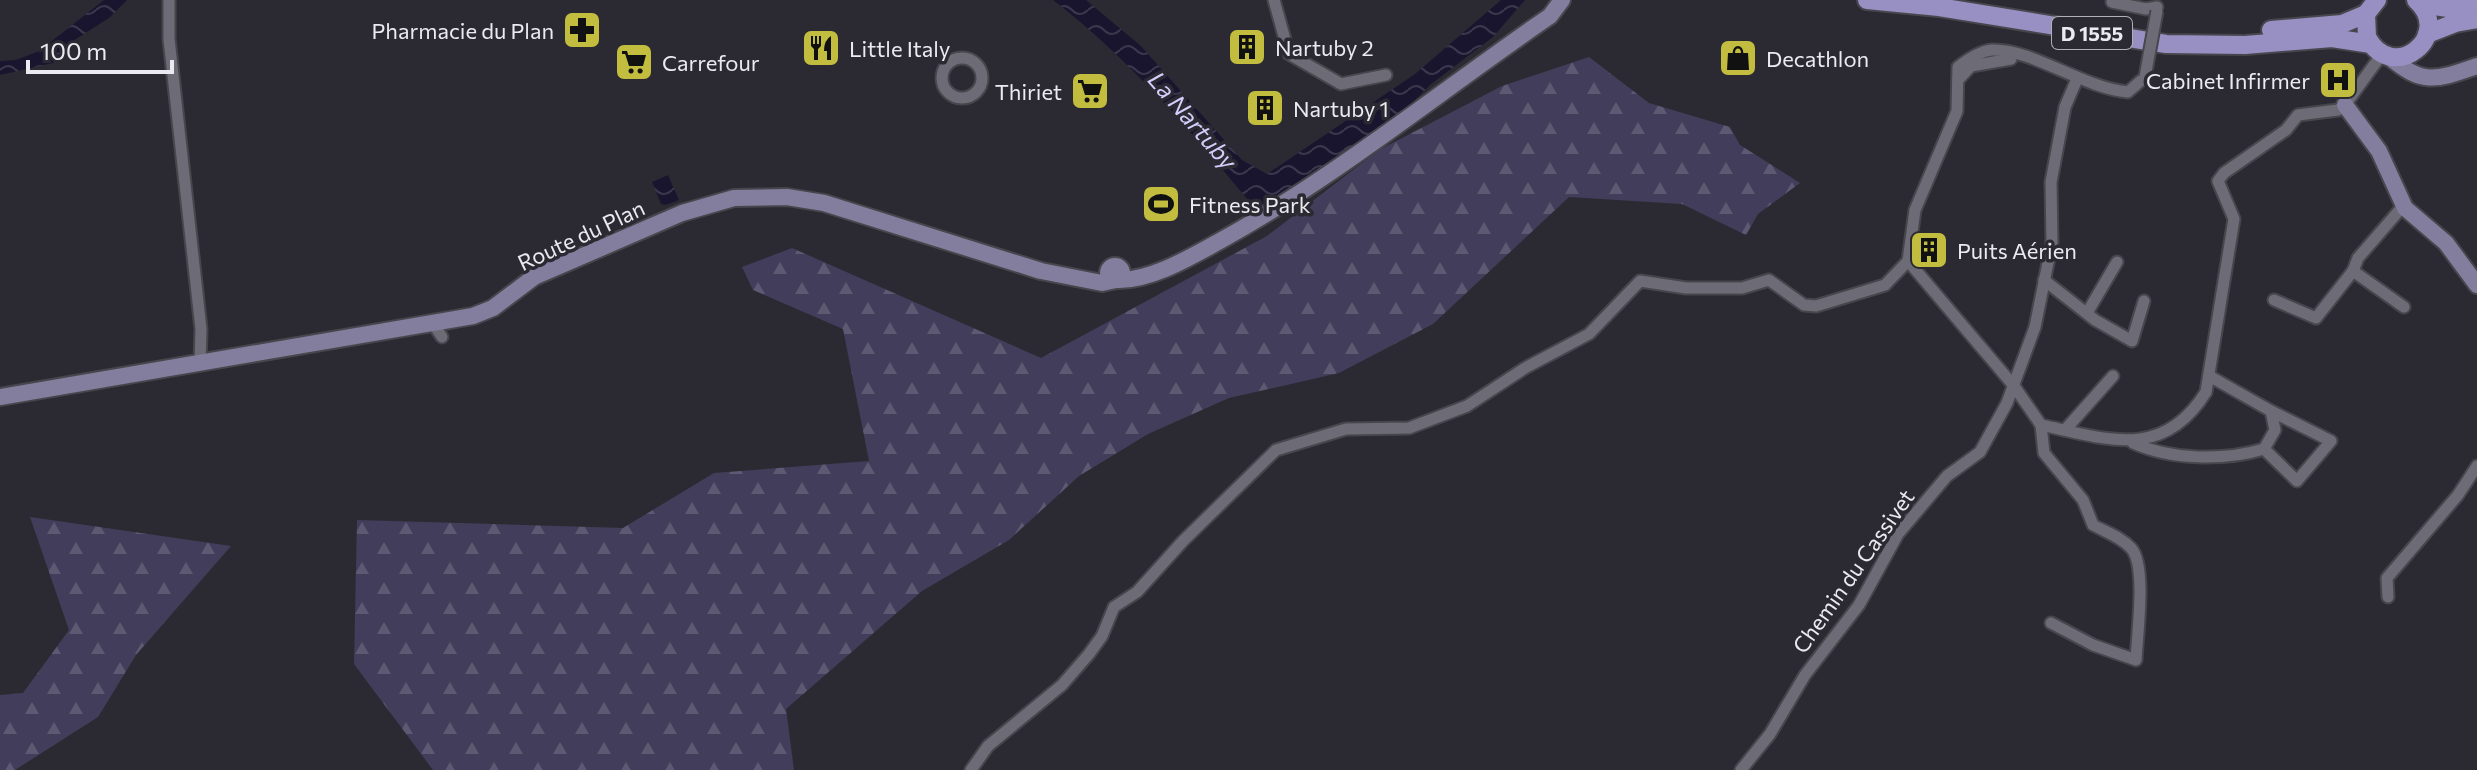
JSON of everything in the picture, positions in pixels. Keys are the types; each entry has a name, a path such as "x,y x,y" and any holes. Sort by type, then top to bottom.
{"main road":[{"name":"D 1555","path":"1867,0 1939,7 2166,44 2232,45 2332,38 2380,51"},
{"name":"D 1555","path":"1958,0 2169,33 2245,33 2331,25 2370,6"},
{"path":"2418,2 2428,18 2424,40"},
{"path":"2418,2 2448,8 2477,3"},
{"path":"2370,6 2365,30 2380,51 2406,56 2424,40 2455,23 2477,19"}],"street":[{"path":"169,0 169,39 201,329 200,365"},
{"path":"1274,0 1289,54 1341,84 1386,75"},
{"path":"1541,22 1549,0"},
{"name":"Route du Plan","path":"0,397 473,316 493,308 534,277 682,213 734,198 787,197 824,203 1041,271 1085,279 1116,275 1134,279 1235,232 1338,170 1541,22 1562,0"},
{"path":"971,770 988,746 1062,685 1089,654 1114,607 1137,592 1183,541 1276,450 1346,429 1409,428 1467,406 1525,368 1589,334 1640,281 1686,288 1742,288 1769,280 1804,305 1816,306 1885,285 1908,261 1915,210 1957,111 1958,80 1971,66 2025,58 2077,79 2128,92 2145,77 2159,6 2146,9 2112,2"},
{"path":"2424,40 2422,65 2445,77"},
{"path":"2133,443 2169,431 2194,411 2211,377 2234,219 2218,181 2224,173 2273,139 2298,115 2338,110 2345,105 2380,51 2418,77 2445,77 2477,66"},
{"name":"Chemin du Cassivet","path":"1741,770 1770,734 1805,675 1859,605 1898,534 1947,476 1980,452 2014,386 2035,327 2052,243 2051,182 2065,107 2077,79"},
{"path":"2345,105 2379,151 2404,205 2446,243 2477,285"},
{"path":"2323,323 2358,258 2404,205"},
{"path":"1908,261 2014,386 2041,425 2044,453 2083,500 2093,525 2133,550 2140,574 2136,660 2093,645 2051,623"},
{"path":"2087,313 2117,262"},
{"path":"2274,300 2316,318 2353,271"},
{"path":"2353,271 2404,307"},
{"path":"2044,280 2087,313 2132,341 2144,301"},
{"path":"432,322 442,337"},
{"path":"2065,430 2113,376"},
{"path":"2211,377 2331,441 2297,481 2264,449"},
{"path":"2264,449 2275,430 2271,411"},
{"path":"2041,425 2181,454 2220,456 2264,449"},
{"path":"2388,597 2387,578 2458,495 2477,466"}],"green space":[{"path":"1589,57 1649,103 1730,127 1740,145 1800,183 1758,214 1746,235 1682,204 1569,197 1433,324 1339,373 1229,398 1148,434 1079,476 1009,540 922,591 786,709 794,770 433,770 354,664 357,520 623,528 714,473 869,461 843,329 753,290 742,267 792,248 1041,358 1267,236 1379,150 1502,86"},
{"path":"30,517 231,546 136,655 98,717 15,770 0,770 0,695 23,693 69,630"}],"water":[{"path":"104,0 127,0 109,18 73,41 53,63 0,75 0,61 16,60 39,51"},
{"name":"La Nartuby","path":"1053,0 1086,0 1141,46 1242,160 1267,174 1415,74 1501,0 1525,0 1493,37 1430,85 1407,108 1347,149 1325,170 1258,207 1248,200 1180,120 1132,70"},
{"path":"668,175 679,200 666,205 661,204 652,182"}],"place":[{"name":"Pharmacie du Plan","path":"582,30"},
{"name":"Nartuby 2","path":"1247,47"},
{"name":"Little Italy","path":"821,48"},
{"name":"Decathlon","path":"1738,58"},
{"name":"Carrefour","path":"634,62"},
{"name":"Cabinet Infirmer","path":"2338,80"},
{"name":"Thiriet","path":"1090,91"},
{"name":"Nartuby 1","path":"1265,108"},
{"name":"Fitness Park","path":"1161,204"},
{"name":"Puits Aérien","path":"1929,250"}]}
